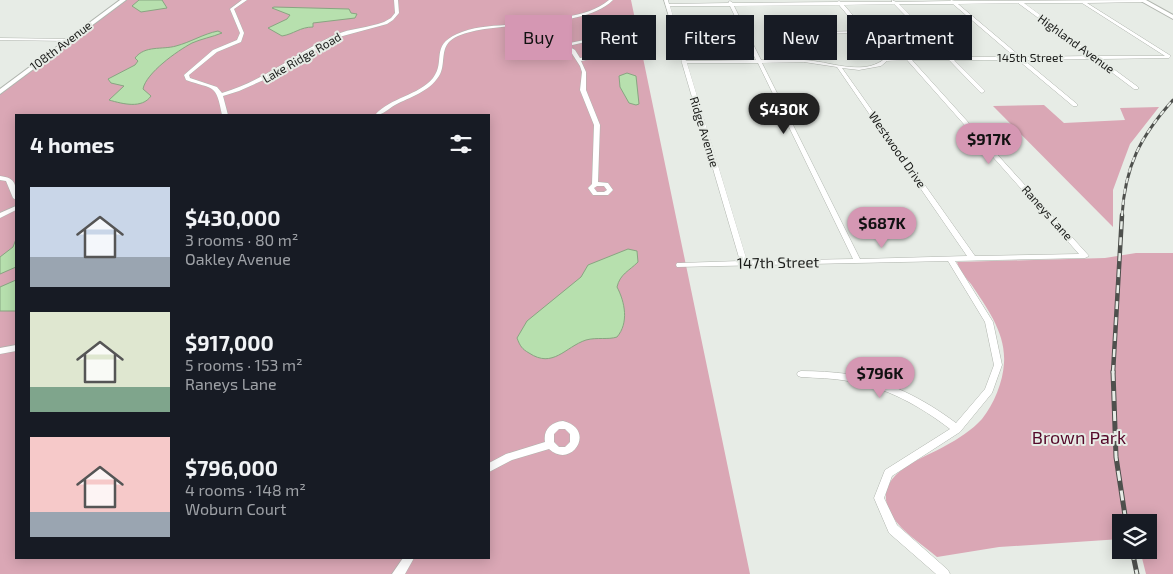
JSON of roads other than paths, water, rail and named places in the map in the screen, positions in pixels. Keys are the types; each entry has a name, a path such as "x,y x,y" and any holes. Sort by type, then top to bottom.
{"street":[{"name":"108th Avenue","path":"0,92 122,0"},
{"path":"225,114 221,95 212,85 188,79 186,75 215,51 239,41 242,33 232,9 245,0"},
{"name":"Lake Ridge Road","path":"221,95 247,88 262,81 336,36 384,23 397,13 396,0"},
{"path":"606,0 611,0"},
{"path":"572,16 588,14 606,7 611,0"},
{"path":"666,3 1143,0 1173,17"},
{"path":"952,1 1075,105"},
{"name":"Highland Avenue","path":"1017,1 1136,88"},
{"name":"145th Street","path":"972,59 1169,57 1082,1"},
{"path":"730,2 858,261"},
{"path":"839,2 850,15"},
{"path":"893,2 906,15"},
{"name":"Ridge Avenue","path":"666,3 744,263"},
{"path":"379,114 393,102 420,90 436,78 441,71 440,52 450,39 470,31 505,26"},
{"path":"0,39 70,40"},
{"path":"572,52 579,60 584,72 583,90 597,124 595,184"},
{"name":"145th Street","path":"683,62 804,61 872,68 886,60"},
{"name":"Raneys Lane","path":"909,60 1085,256"},
{"path":"950,60 982,91"},
{"name":"Westwood Drive","path":"838,66 974,258"},
{"path":"0,178 9,179 15,195"},
{"path":"0,216 15,208"},
{"name":"147th Street","path":"680,264 1085,256"},
{"path":"944,574 893,529 879,498 888,473 958,429 989,391 998,365 989,322 950,259"},
{"path":"0,351 15,348"},
{"path":"801,374 851,378 887,389 928,408 958,429"},
{"path":"490,467 509,457 549,445"},
{"path":"398,574 408,559"}],"railway":[{"path":"1122,216 1127,182 1136,153 1161,114 1173,100"},
{"path":"1113,372 1122,215"},
{"path":"1113,372 1116,457 1125,514"},
{"path":"1134,559 1137,574"}],"park label":[{"name":"Brown Park","path":"1079,438"}]}
